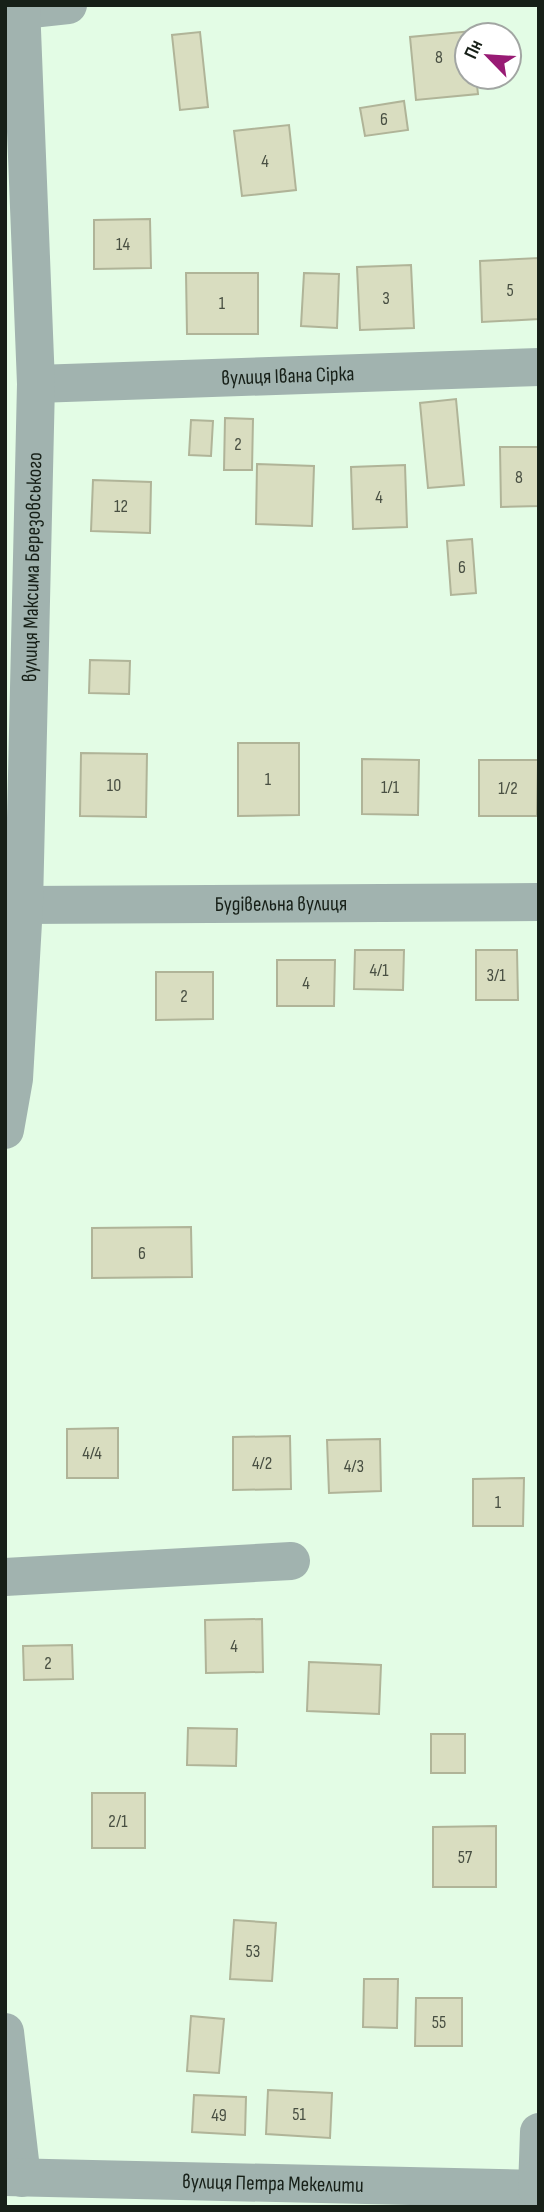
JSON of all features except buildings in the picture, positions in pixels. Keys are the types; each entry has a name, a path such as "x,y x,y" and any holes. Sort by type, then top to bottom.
{"street":[{"path":"22,8 68,5"},
{"name":"вулиця Максима Березовського","path":"5,1130 14,1079 24,905 36,384 22,8"},
{"name":"вулиця Івана Сірка","path":"36,384 539,367"},
{"name":"Будівельна вулиця","path":"24,905 539,902"},
{"path":"5,1577 291,1561"},
{"path":"5,2032 14,2177"},
{"path":"538,2189 539,2132"},
{"name":"вулиця Петра Мекелити","path":"14,2177 538,2189"}]}
